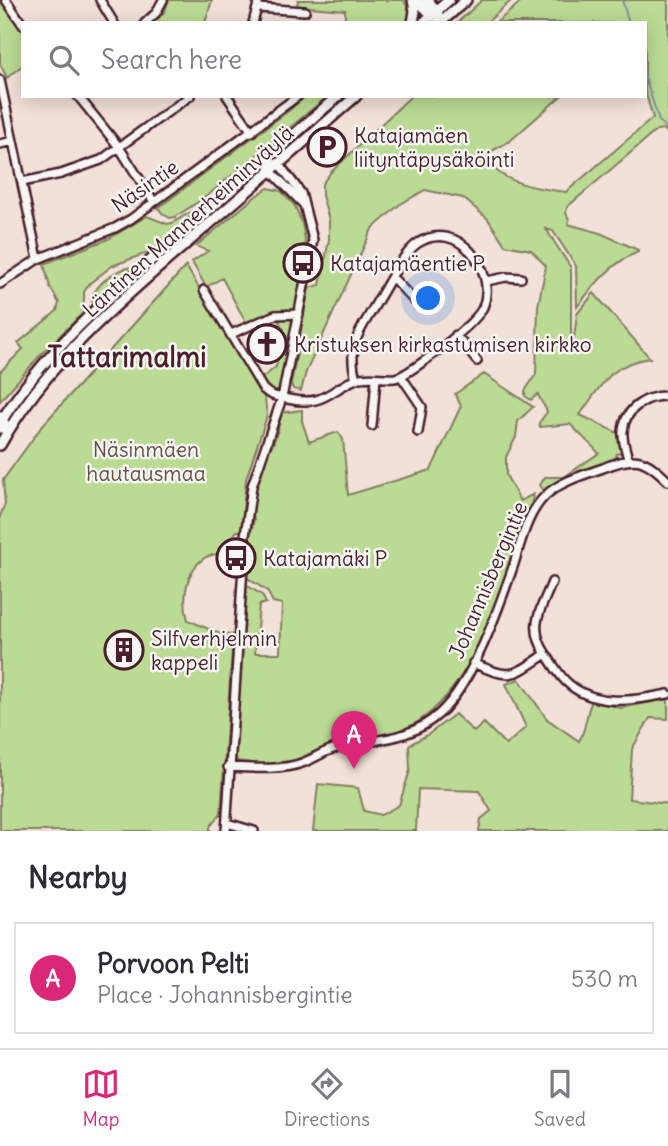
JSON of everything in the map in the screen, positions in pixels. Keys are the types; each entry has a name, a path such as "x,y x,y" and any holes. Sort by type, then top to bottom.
{"main road":[{"path":"415,0 430,17"},
{"path":"412,21 415,0"},
{"path":"428,0 430,17"},
{"path":"430,17 449,0"},
{"path":"442,21 466,0"},
{"name":"Läntinen Mannerheiminväylä","path":"0,445 3,423 23,387 64,339 336,98"},
{"name":"Läntinen Mannerheiminväylä","path":"3,423 68,352 109,313 354,98"}],"street":[{"path":"6,0 21,22"},
{"path":"100,0 113,21"},
{"path":"147,21 156,13 163,0"},
{"path":"254,21 258,4 305,11"},
{"path":"0,80 38,258"},
{"path":"80,98 119,147 154,202"},
{"path":"22,182 89,166 187,98"},
{"path":"229,98 252,132"},
{"name":"Näsintie","path":"0,284 38,258 115,228 252,132 295,98"},
{"path":"0,144 13,141"},
{"path":"254,831 226,827 245,536 252,486 282,398 313,240 301,194 279,164 267,159"},
{"path":"267,159 271,171 306,207"},
{"path":"204,290 268,394 306,401 321,399 356,379 401,376 475,319 481,311 487,292 487,281 474,254 452,239 442,237 429,238 412,248 357,337 351,360 356,379"},
{"path":"392,277 419,306"},
{"path":"487,281 506,277 521,278"},
{"path":"231,334 275,315 299,314"},
{"path":"456,335 477,361"},
{"path":"401,376 422,407 418,432"},
{"path":"372,426 376,378"},
{"path":"668,396 650,397 630,413 623,432 628,459 646,462 668,481"},
{"name":"Johannisbergintie","path":"228,767 293,766 339,747 404,735 433,718 450,702 495,619 532,513 537,506 552,490 563,484 628,459"},
{"path":"552,582 535,633 537,641 570,685 589,696 617,702 668,694"},
{"path":"472,663 503,676 516,673 546,654"}],"green space":[{"path":"0,0 3,0 21,27 21,67 7,78 0,64"},
{"path":"169,0 212,0 206,21 155,21 165,11"},
{"path":"298,0 404,0 410,13 408,21 345,21 345,10 297,6"},
{"path":"482,0 512,0 488,21 459,21"},
{"path":"523,0 668,0 668,134 664,129 657,130 567,207 566,213 568,224 600,233 638,252 612,268 577,307 576,266 553,231 546,229 571,268 571,346 577,314 594,293 650,358 616,370 601,385 580,415 618,433 623,452 616,454 616,459 572,476 544,493 540,485 545,477 564,477 599,453 570,424 540,427 539,423 547,412 538,394 531,400 525,396 525,391 536,374 538,306 546,266 531,250 505,245 488,219 463,198 425,190 399,205 372,229 306,372 301,391 293,389 291,384 309,288 320,285 329,240 329,220 322,184 331,172 409,98 559,98 510,141 490,152 487,157 492,166 510,179 533,187 566,192 653,118 647,98 647,21 498,21"},
{"path":"303,98 326,98 207,196 175,217 170,218 158,208"},
{"path":"268,188 281,191 295,206 305,240 299,302 280,389 275,392 263,389 258,381 276,367 284,330 275,315 248,326 222,278 206,287 192,262 208,251 196,246"},
{"path":"204,204 155,250 112,266 90,283 84,292 84,312 44,351 0,401 0,372 23,349 18,343 57,311 59,303 50,287 44,264 108,239 147,216 167,224 172,223"},
{"path":"136,266 93,304 91,297 105,281 122,270"},
{"name":"Näsinmäen hautausmaa","path":"186,266 265,399 267,416 246,479 241,531 237,531 230,540 231,551 204,558 198,564 189,578 185,595 188,620 220,634 233,635 221,813 210,831 0,831 0,516 5,504 3,480 42,426"},
{"path":"484,374 533,407 518,421 516,437 506,457 506,475 520,501 534,494 503,590 472,658 453,687 432,711 398,732 334,744 283,764 237,761 235,755 246,585 262,595 266,603 259,605 255,653 280,653 282,604 273,602 267,591 246,577 256,485 264,457 278,430 281,413 302,410 302,421 309,442 338,432 343,439 348,495 431,470 461,406 455,394"},
{"path":"519,679 547,719 579,741 592,701 621,708 668,699 668,719 650,718 632,749 629,799 668,804 668,831 479,831 481,819 491,811 479,791 418,789 416,831 313,831 318,784 358,788 364,811 381,815 399,805 410,770 409,745 455,714 474,732 484,723 506,745 526,727 506,684"}],"waterway":[{"path":"622,0 628,21"},
{"path":"647,83 659,121 668,130"}],"place":[{"name":"Katajamäen liityntäpysäköinti","path":"327,147"},
{"name":"Katajamäentie P","path":"303,263"},
{"name":"Kristuksen kirkastumisen kirkko","path":"267,344"},
{"name":"Katajamäki P","path":"236,558"},
{"name":"Silfverhjelmin kappeli","path":"124,650"},
{"name":"Porvoon Pelti","path":"354,769"}],"district":[{"name":"Tattarimalmi","path":"127,357"}]}
